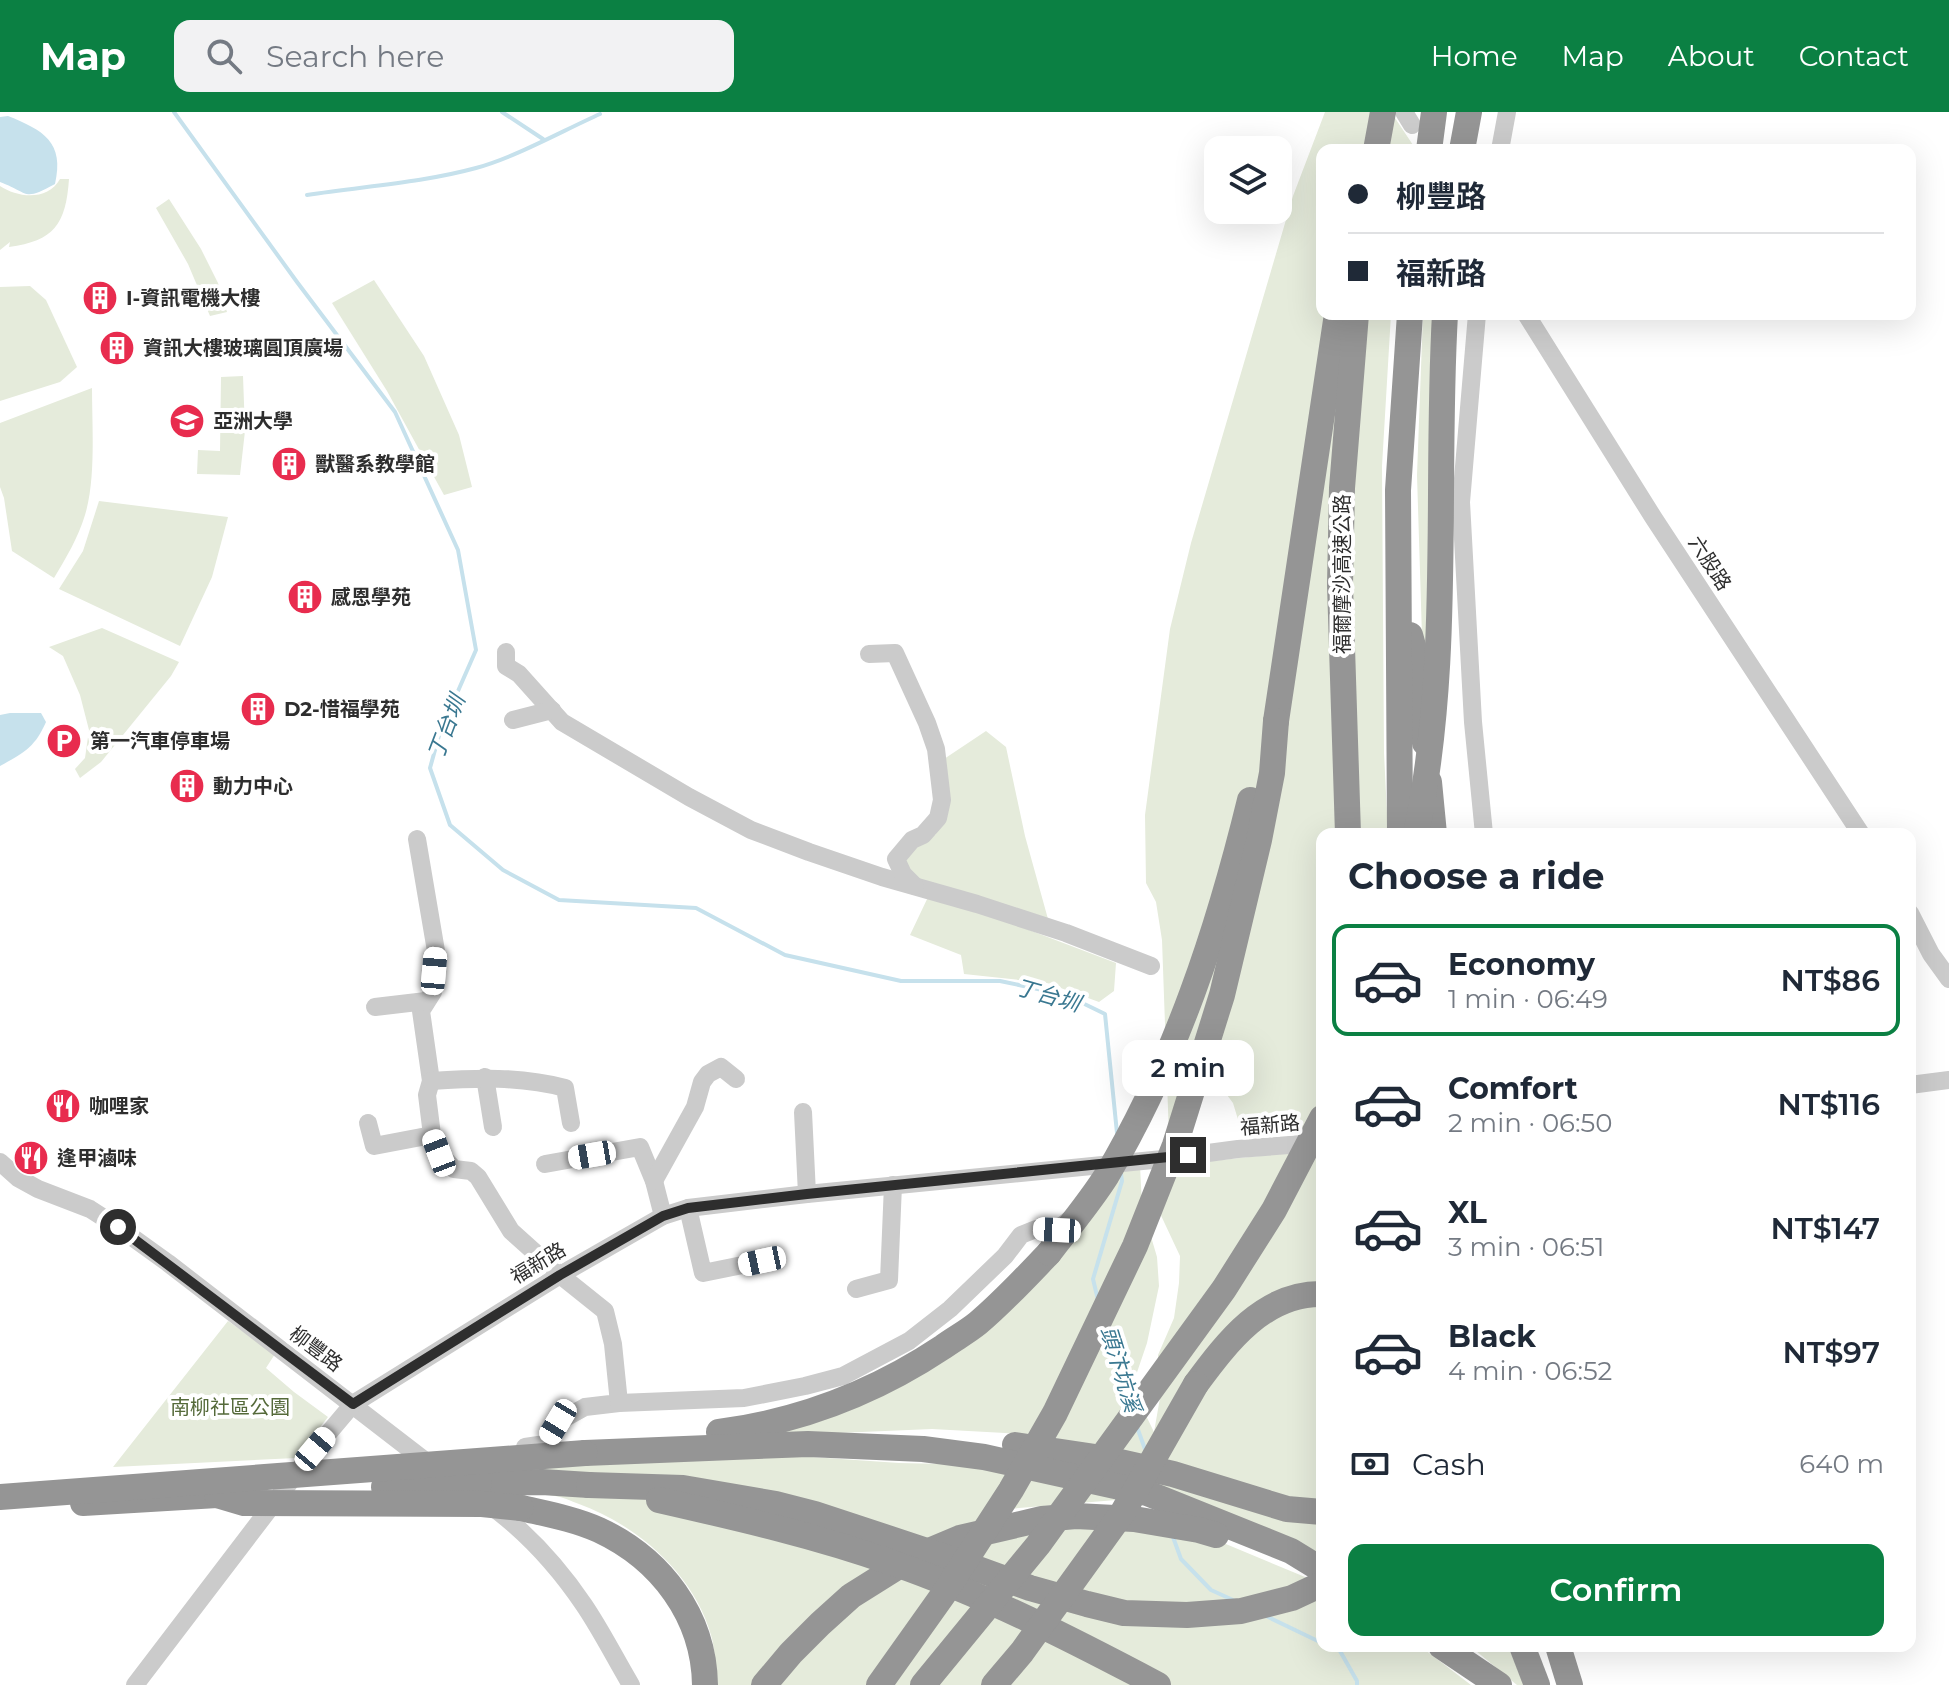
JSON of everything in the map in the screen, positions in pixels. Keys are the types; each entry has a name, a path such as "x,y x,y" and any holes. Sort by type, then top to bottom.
{"highway":[{"path":"1377,144 1383,112"},
{"path":"1463,144 1469,112"},
{"path":"1417,116 1427,144"},
{"path":"879,1685 943,1595 1011,1490 1055,1413 1135,1246 1175,1145 1222,995 1262,827 1336,320"},
{"name":"福爾摩沙高速公路","path":"1348,828 1340,585 1342,488 1356,320"},
{"path":"1400,828 1398,490 1410,320"},
{"path":"1417,828 1435,700 1445,320"},
{"path":"1398,587 1416,657 1433,828"},
{"path":"585,1453 749,1428 812,1413 872,1388 921,1361 975,1325 1049,1253 1105,1178 1174,1040 1205,960 1226,893 1263,748 1276,721"},
{"path":"923,1685 1038,1545 1224,1289 1274,1210 1316,1130"},
{"path":"994,1685 1022,1652 1123,1512 1196,1384 1214,1360 1255,1317 1277,1304 1305,1294 1316,1294"},
{"path":"0,1497 585,1453 808,1444 923,1449 984,1457 1161,1498 1226,1490 1287,1509 1316,1511"},
{"path":"0,1509 479,1483 542,1482 683,1488 815,1514 1030,1588 1124,1613 1187,1615 1241,1611 1292,1598 1316,1587"},
{"path":"589,1485 779,1527 891,1562 937,1579 1081,1644 1158,1685"},
{"path":"217,1495 244,1503 482,1504 521,1508 598,1529 639,1556 665,1580 681,1601 692,1620 701,1647 705,1685"},
{"path":"1161,1498 1199,1530 1270,1552 1316,1571"},
{"path":"764,1685 810,1633 851,1596 910,1559 960,1538 1042,1519 1076,1516 1134,1519 1161,1498"},
{"path":"1450,1652 1499,1685"},
{"path":"1524,1652 1537,1685"},
{"path":"1560,1652 1570,1685"}],"street":[{"path":"1501,144 1507,112"},
{"path":"1476,320 1461,502 1473,722 1483,828"},
{"name":"六股路","path":"1530,320 1653,517 1857,828"},
{"path":"506,652 506,666 519,674 562,722 751,830 823,857 1066,933 1151,966"},
{"path":"869,654 895,653 936,749 942,800 938,818 923,835 912,840 896,859 903,874 916,886"},
{"path":"513,720 552,710"},
{"path":"417,839 436,951 433,992 421,1011 431,1081 427,1095 432,1135 439,1153 454,1169 471,1171 478,1177 511,1231 605,1311 613,1344 619,1403"},
{"path":"1916,925 1949,979"},
{"path":"375,1007 426,1001"},
{"path":"654,1181 695,1107 702,1082 708,1074 721,1067 736,1079"},
{"path":"431,1081 485,1077 547,1083 565,1088 571,1123"},
{"path":"485,1077 493,1127"},
{"path":"1916,1084 1949,1080"},
{"path":"803,1112 807,1194"},
{"path":"368,1123 374,1146 432,1135"},
{"name":"福新路","path":"135,1685 315,1449 353,1404 560,1275 663,1216 688,1208 807,1194 1316,1143"},
{"path":"545,1164 640,1147 654,1181 663,1216"},
{"name":"柳豐路","path":"0,1162 18,1178 90,1209 118,1227 423,1459 509,1520 550,1562 584,1604 631,1685"},
{"path":"423,1459 545,1444 558,1422 585,1407 744,1398 843,1376 909,1341 950,1309 1005,1256 1021,1235 1036,1229 1057,1230 1074,1215 1114,1163"},
{"path":"856,1289 889,1280 893,1185"},
{"path":"688,1208 703,1273 762,1261"}],"green space":[{"path":"1325,112 1391,112 1412,144 1316,144 1316,320 1391,320 1382,466 1384,753 1388,828 1316,828 1316,1131 1243,1136 1233,1103 1224,1091 1185,1083 1169,1137 1162,940 1156,902 1146,883 1145,815 1170,629 1191,543 1285,224 1292,224 1292,199"},
{"path":"60,179 69,179 65,208 55,228 37,240 9,247 10,242 0,250 0,186 15,193 32,195 48,191"},
{"path":"169,199 201,249 218,283 227,312 210,316 188,264 156,208"},
{"path":"374,280 424,356 459,435 472,487 444,495 387,391 332,303"},
{"path":"30,286 46,300 77,367 60,382 0,401 0,287"},
{"path":"1423,320 1436,320 1428,690 1422,636 1417,475"},
{"path":"243,376 245,431 240,475 197,474 198,450 220,451 221,377"},
{"path":"92,388 93,452 88,501 79,532 54,578 12,551 0,487 0,423"},
{"path":"99,501 228,517 212,577 180,646 59,589 83,551"},
{"path":"102,628 179,662 101,762 80,778 75,769 85,758 89,730 80,695 63,656 49,647"},
{"path":"986,731 1006,747 1025,836 1048,919 920,883 905,871 904,856 936,834 941,761"},
{"path":"929,895 1116,963 1114,991 1099,1002 1047,983 964,974 961,955 910,935"},
{"path":"1316,1151 1316,1552 1056,1438 932,1429 746,1437 918,1371 1114,1171 1140,1165 1142,1206 1157,1257 1159,1286 1147,1343 1132,1387 1154,1432 1160,1398 1158,1355 1174,1318 1180,1256 1157,1207 1152,1167"},
{"name":"南柳社區公園","path":"228,1321 275,1354 266,1368 328,1417 296,1458 113,1467"},
{"path":"548,1449 946,1464 1033,1476 1096,1491 1116,1500 1008,1509 974,1522 863,1603 924,1564 1033,1531 1106,1525 1221,1542 1316,1582 1316,1652 1428,1652 1471,1685 715,1685 714,1648 703,1613 677,1572 660,1554 601,1513 561,1497 524,1494"},
{"path":"1477,1652 1510,1652 1524,1685 1517,1685"}],"water":[{"path":"8,116 41,133 54,148 57,158 55,184 37,193 26,194 0,182 0,117"},
{"path":"41,713 46,722 38,738 28,748 0,766 0,715"}],"waterway":[{"name":"丁台圳","path":"174,112 395,412 458,550 476,650 440,732 430,768 450,825 503,870 559,900 696,908 785,955 901,981 1000,981 1066,995 1105,1014 1117,1133"},
{"path":"502,112 543,139"},
{"path":"307,195 413,181 476,168 523,151 600,114"},
{"name":"頭汴坑溪","path":"1098,1300 1093,1279 1122,1181 1121,1174"},
{"name":"頭汴坑溪","path":"1107,1331 1130,1403"},
{"name":"頭汴坑溪","path":"1137,1427 1146,1452"},
{"name":"頭汴坑溪","path":"1173,1537 1181,1559 1211,1590 1233,1600"},
{"name":"頭汴坑溪","path":"1266,1616 1316,1640"},
{"name":"頭汴坑溪","path":"1341,1652 1357,1685"}],"place":[{"name":"I-資訊電機大樓","path":"100,298"},
{"name":"資訊大樓玻璃圓頂廣場","path":"117,348"},
{"name":"亞洲大學","path":"187,421"},
{"name":"獸醫系教學館","path":"289,464"},
{"name":"感恩學苑","path":"305,597"},
{"name":"D2-惜福學苑","path":"258,709"},
{"name":"第一汽車停車場","path":"64,741"},
{"name":"動力中心","path":"187,786"},
{"name":"咖哩家","path":"63,1106"},
{"name":"逢甲滷味","path":"31,1158"}],"route":[{"path":"118,1227 353,1404 560,1275 663,1216 688,1208 1188,1155"}]}
